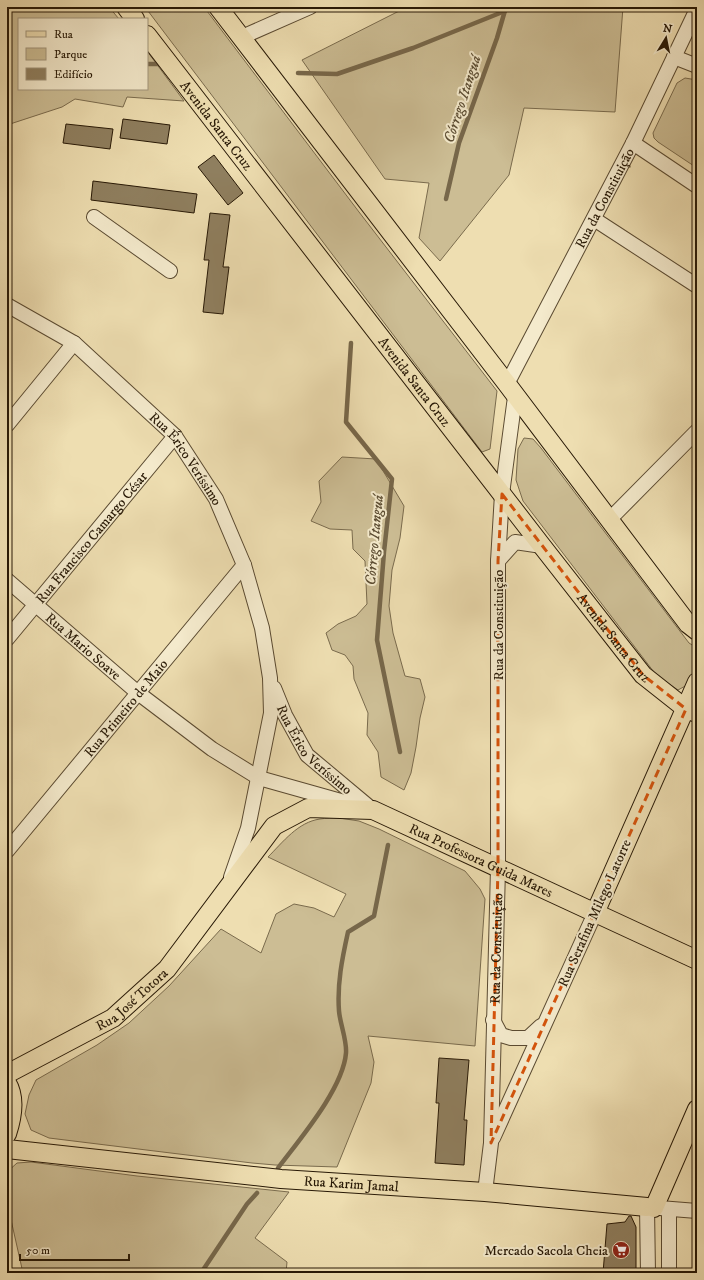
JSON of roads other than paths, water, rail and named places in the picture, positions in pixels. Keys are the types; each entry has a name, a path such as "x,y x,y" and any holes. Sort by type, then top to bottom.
{"main road":[{"path":"126,7 134,18"},
{"path":"218,7 688,624 697,631"},
{"name":"Avenida Santa Cruz","path":"148,36 643,675 692,711"},
{"name":"Rua Serafina Milego Latorre","path":"595,913 692,711 697,682"},
{"name":"Rua José Totora","path":"7,1074 114,1018 166,969 274,826 308,808 373,810"},
{"name":"Rua Professora Guida Mares","path":"373,810 697,960"},
{"path":"7,1083 10,1087 12,1099 12,1121 7,1134"},
{"path":"657,1208 697,1109"},
{"name":"Rua Karim Jamal","path":"7,1149 281,1179 485,1192 657,1208"}],"street":[{"path":"242,37 310,7"},
{"name":"Rua da Constituição","path":"485,1192 491,1144 498,868 498,561 511,391 594,219 633,144 697,9"},
{"path":"674,57 697,66"},
{"path":"633,144 697,186"},
{"path":"94,217 170,271"},
{"path":"594,219 697,286"},
{"name":"Rua Érico Veríssimo","path":"7,305 74,343 175,436 216,500 244,565 262,628 270,678 271,713 259,778"},
{"path":"7,425 74,343"},
{"path":"609,520 697,431"},
{"name":"Rua Francisco Camargo César","path":"7,639 175,436"},
{"name":"Rua da Constituição","path":"498,561 515,542 542,546"},
{"name":"Rua Primeiro de Maio","path":"7,851 244,565"},
{"name":"Rua Mario Soave","path":"7,580 138,693 212,749 259,778"},
{"name":"Rua Érico Veríssimo","path":"270,678 284,715 307,755 373,810"},
{"name":"Rua Professora Guida Mares","path":"259,778 373,810"},
{"name":"Rua José Totora","path":"227,888 248,828 259,778"},
{"name":"Rua Serafina Milego Latorre","path":"491,1144 595,913"},
{"path":"493,1020 501,1035 511,1038 528,1038 545,1023"},
{"path":"648,1273 657,1208"},
{"path":"657,1208 669,1273"},
{"name":"Rua Karim Jamal","path":"657,1208 697,1211"}],"waterway":[{"name":"Córrego Itanguá","path":"446,199 459,143 497,38 506,7"},
{"path":"298,73 337,74 413,48 505,11"},
{"path":"148,64 162,64"},
{"name":"Córrego Itanguá","path":"351,343 346,422 392,479 377,640 400,752"},
{"name":"Córrego Itanguá","path":"278,1168 319,1114 329,1098 343,1067 346,1048 340,1016 339,981 348,932 374,916 388,845"},
{"name":"Córrego Itanguá","path":"201,1273 247,1204 257,1193"}],"place":[{"name":"Mercado Sacola Cheia","path":"621,1250"}]}
